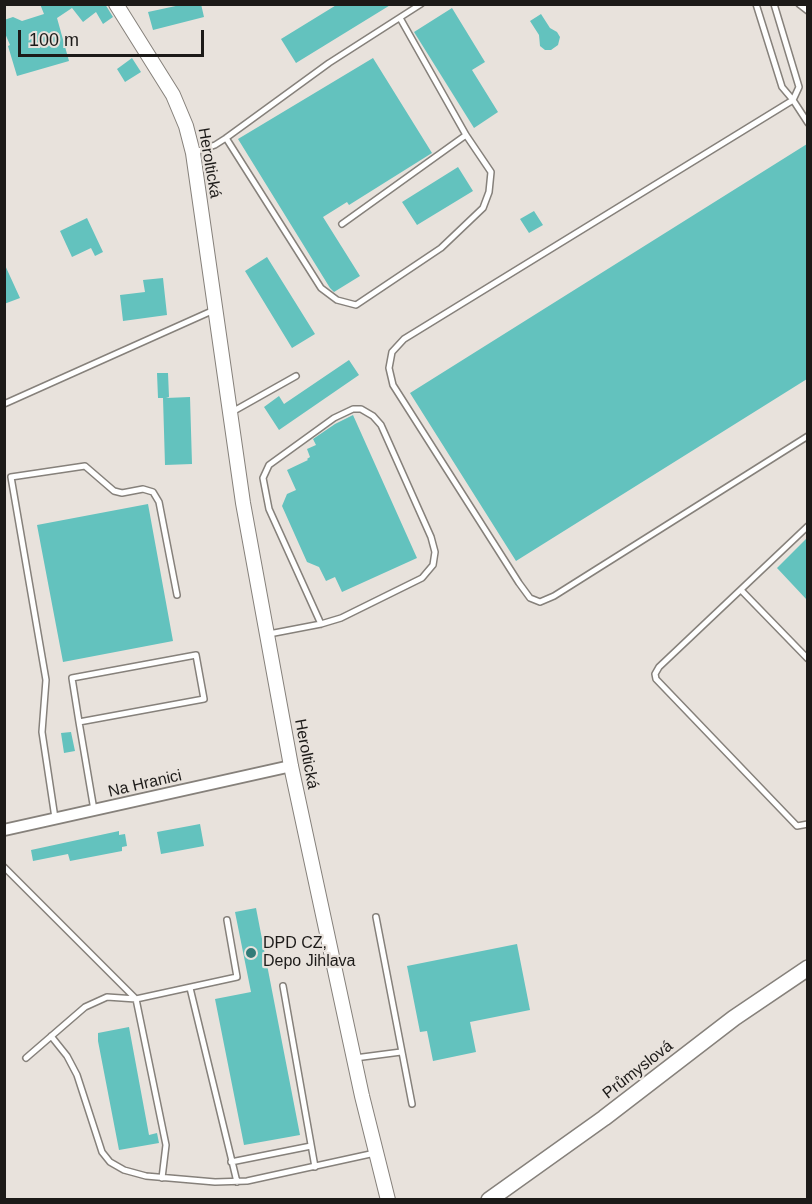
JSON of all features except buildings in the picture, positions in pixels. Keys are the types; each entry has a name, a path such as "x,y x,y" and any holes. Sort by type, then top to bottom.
{"main road":[{"name":"Průmyslová","path":"489,1200 613,1112 734,1018 807,968"}],"street":[{"name":"Heroltická","path":"116,4 173,95 186,126 193,153 243,503 291,766 388,1200"},
{"name":"Na Hranici","path":"4,830 291,766"}],"lane":[{"path":"193,153 226,138 321,68 421,4"},
{"path":"756,4 782,87 807,123"},
{"path":"774,4 799,87 793,100 404,339 392,352 389,368 393,385 512,573 530,598 540,602 807,436"},
{"path":"799,4 807,11"},
{"path":"226,138 321,288 337,300 356,304 441,248 483,208 489,192 491,172 466,135 400,18"},
{"path":"342,224 466,135"},
{"path":"4,404 215,310"},
{"path":"229,414 296,376"},
{"path":"268,634 321,624 341,618 422,578 433,565 435,552 431,537 381,425 374,417 361,409 334,418 269,465 263,478 268,510 321,624"},
{"path":"55,819 42,732 46,680 11,477 84,466 114,491 122,493 143,489 153,492 159,502 177,595"},
{"path":"807,526 659,667 655,674 656,679 797,826 807,824"},
{"path":"741,590 807,659"},
{"path":"79,722 204,699 196,655 72,678 79,722 93,810"},
{"path":"4,867 136,999 166,1145 162,1178"},
{"path":"376,916 412,1104"},
{"path":"26,1059 85,1007 107,997 136,999 237,977 227,920"},
{"path":"283,986 315,1167"},
{"path":"190,988 237,1182"},
{"path":"51,1036 67,1056 77,1075 102,1152 110,1162 124,1170 162,1178 237,1182 376,1152"},
{"path":"355,1058 401,1052"},
{"path":"231,1162 311,1146"}],"place":[{"name":"DPD CZ, Depo Jihlava","path":"251,953"}]}
